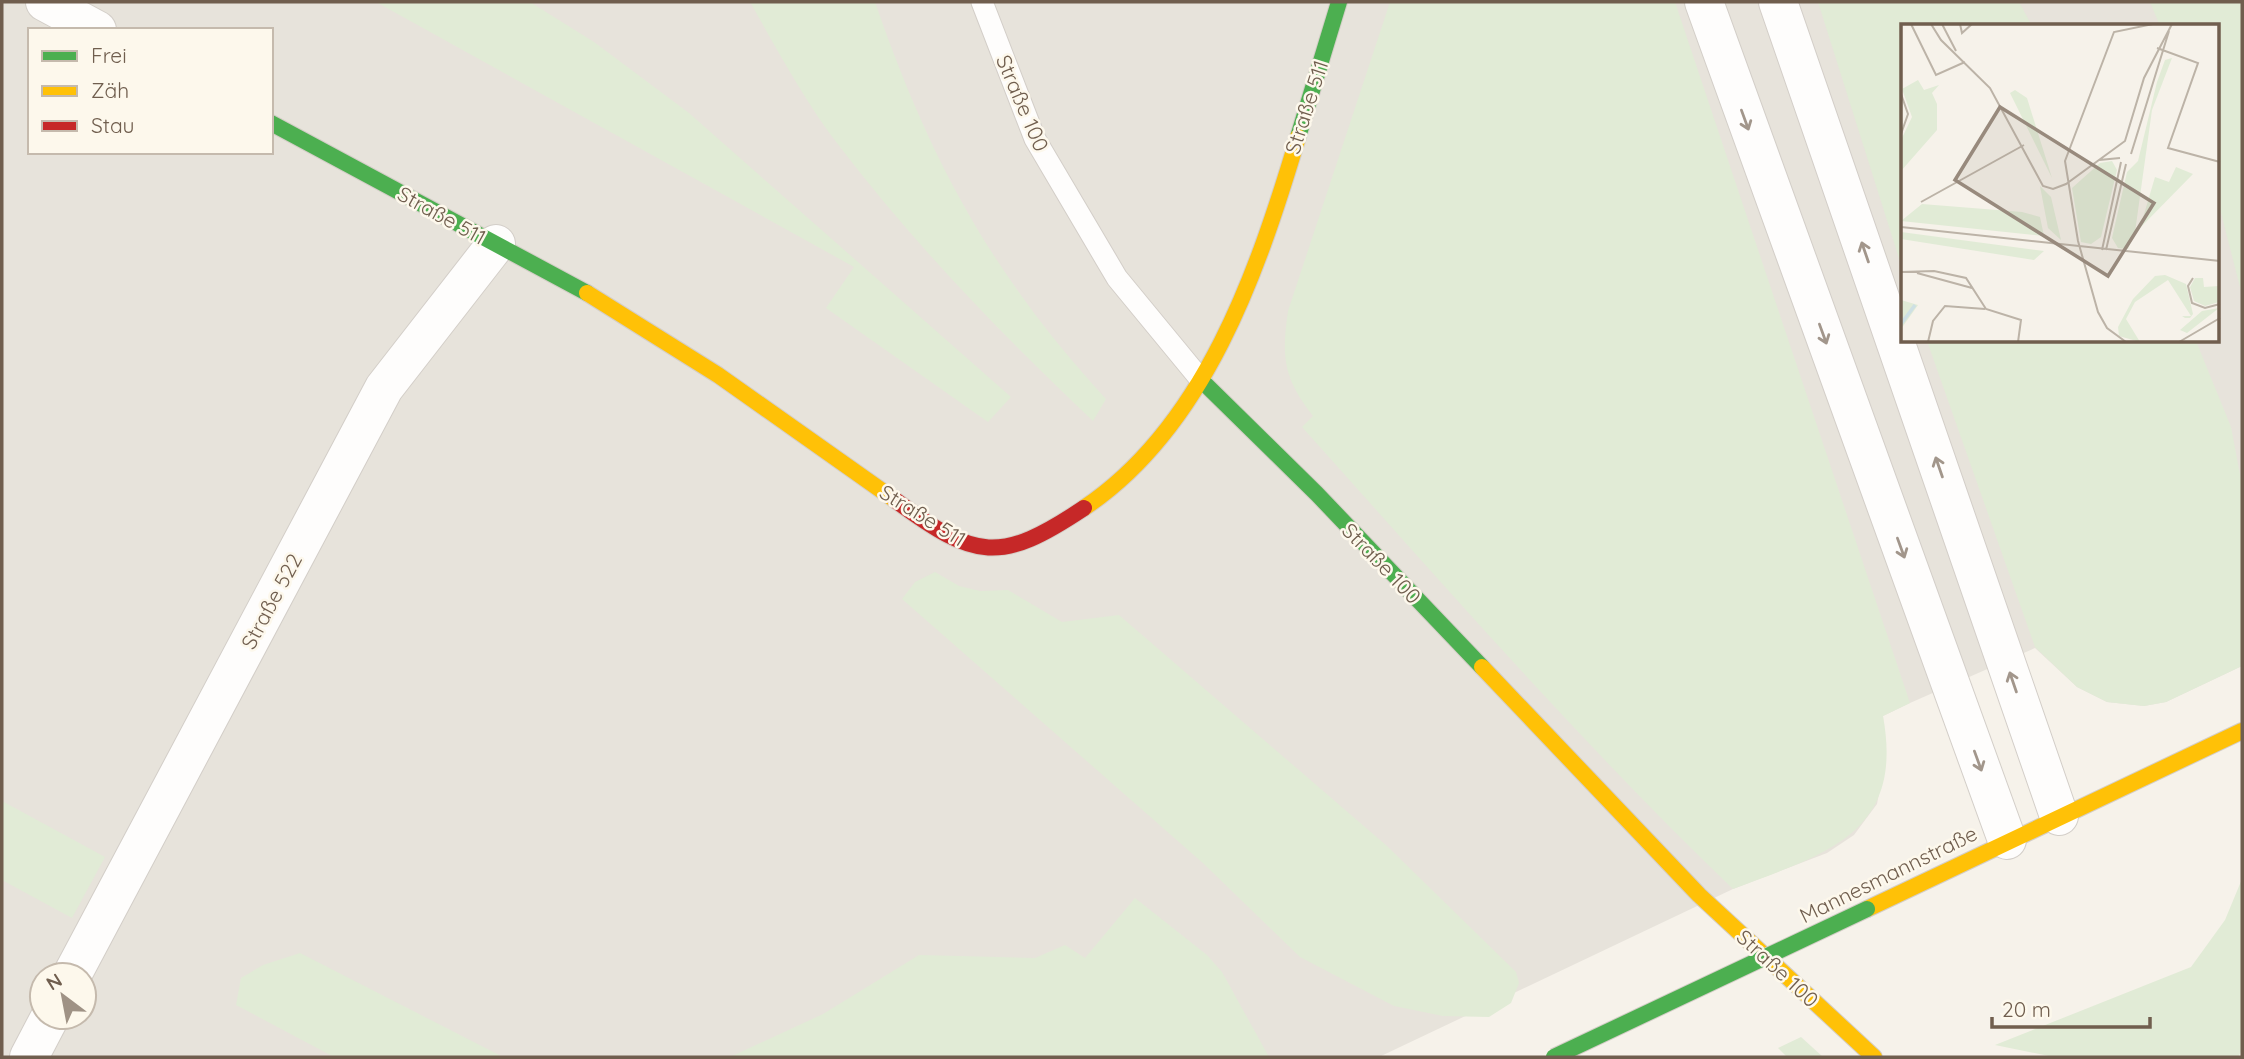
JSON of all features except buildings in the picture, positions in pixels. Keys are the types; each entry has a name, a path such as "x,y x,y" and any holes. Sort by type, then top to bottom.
{"street":[{"path":"45,2 93,28"},
{"name":"Straße 511","path":"273,124 635,321 918,515 969,546 1007,549 1085,513 1130,475 1165,437 1201,380 1256,261 1339,2"},
{"path":"1704,2 2007,840"},
{"path":"1778,2 2059,816"},
{"name":"Straße 522","path":"79,961 384,388 496,244"},
{"name":"Straße 100","path":"1201,380 1317,494 1699,895 1874,1057"},
{"name":"Mannesmannstraße","path":"1554,1057 2007,840 2242,731"},
{"path":"29,1057 43,1031"}],"lane":[{"name":"Straße 100","path":"982,2 1035,139 1117,278 1201,380"}],"shaded area":[{"path":"2,2 2242,2 2242,666 2166,702 2144,706 2107,702 2077,687 2035,648 1883,716 1885,762 1877,804 1854,835 1827,853 1733,889 1379,1057 2,1057"}],"green space":[{"path":"376,2 530,2 594,42 689,113 1011,397 988,422 826,308 854,267"},
{"path":"750,2 875,2 918,114 968,214 1030,307 1106,399 1093,421 961,289 869,183 815,112"},
{"path":"1390,2 1675,2 1910,703 1883,716 1887,756 1882,789 1869,814 1850,834 1826,851 1733,889 1567,720 1302,427 1313,416 1296,391 1287,367 1285,342 1288,311"},
{"path":"1818,2 2019,2 2031,24 1901,24 1901,265"},
{"path":"2150,2 2242,2 2242,295 2220,209 2220,24 2159,24"},
{"path":"1928,343 2197,343 2231,427 2242,485 2242,666 2166,702 2144,706 2107,702 2077,687 2035,647"},
{"path":"935,572 959,586 980,591 1008,590 1062,622 1119,615 1387,846 1516,972 1519,983 1511,1003 1489,1017 1443,1016 1394,1006 1300,957 1204,864 902,599 915,582"},
{"path":"2,801 105,857 72,918 2,880"},
{"path":"2242,879 2242,1050 2238,1057 2054,1057 1995,1045 2191,967 2225,920"},
{"path":"1135,898 1207,955 1222,972 1269,1057 730,1057 823,1014 919,955 1035,958 1065,945 1085,958"},
{"path":"300,953 503,1057 334,1057 236,1005 241,978 263,965"},
{"path":"1801,1037 1823,1057 1787,1057 1778,1048"}],"traffic: fast":[{"path":"1298,137 1339,2"},
{"path":"273,124 587,293"},
{"path":"1201,380 1317,494 1482,667"},
{"path":"1554,1057 1867,909"}],"traffic: slow":[{"path":"1084,508 1126,474 1163,435 1194,390 1245,292 1298,137"},
{"path":"587,293 718,375 895,500"},
{"path":"1482,667 1699,895 1874,1057"},
{"path":"1867,909 2242,731"}],"traffic: jam":[{"path":"895,500 947,534 968,544 988,548 1009,546 1030,539 1084,508"}]}
